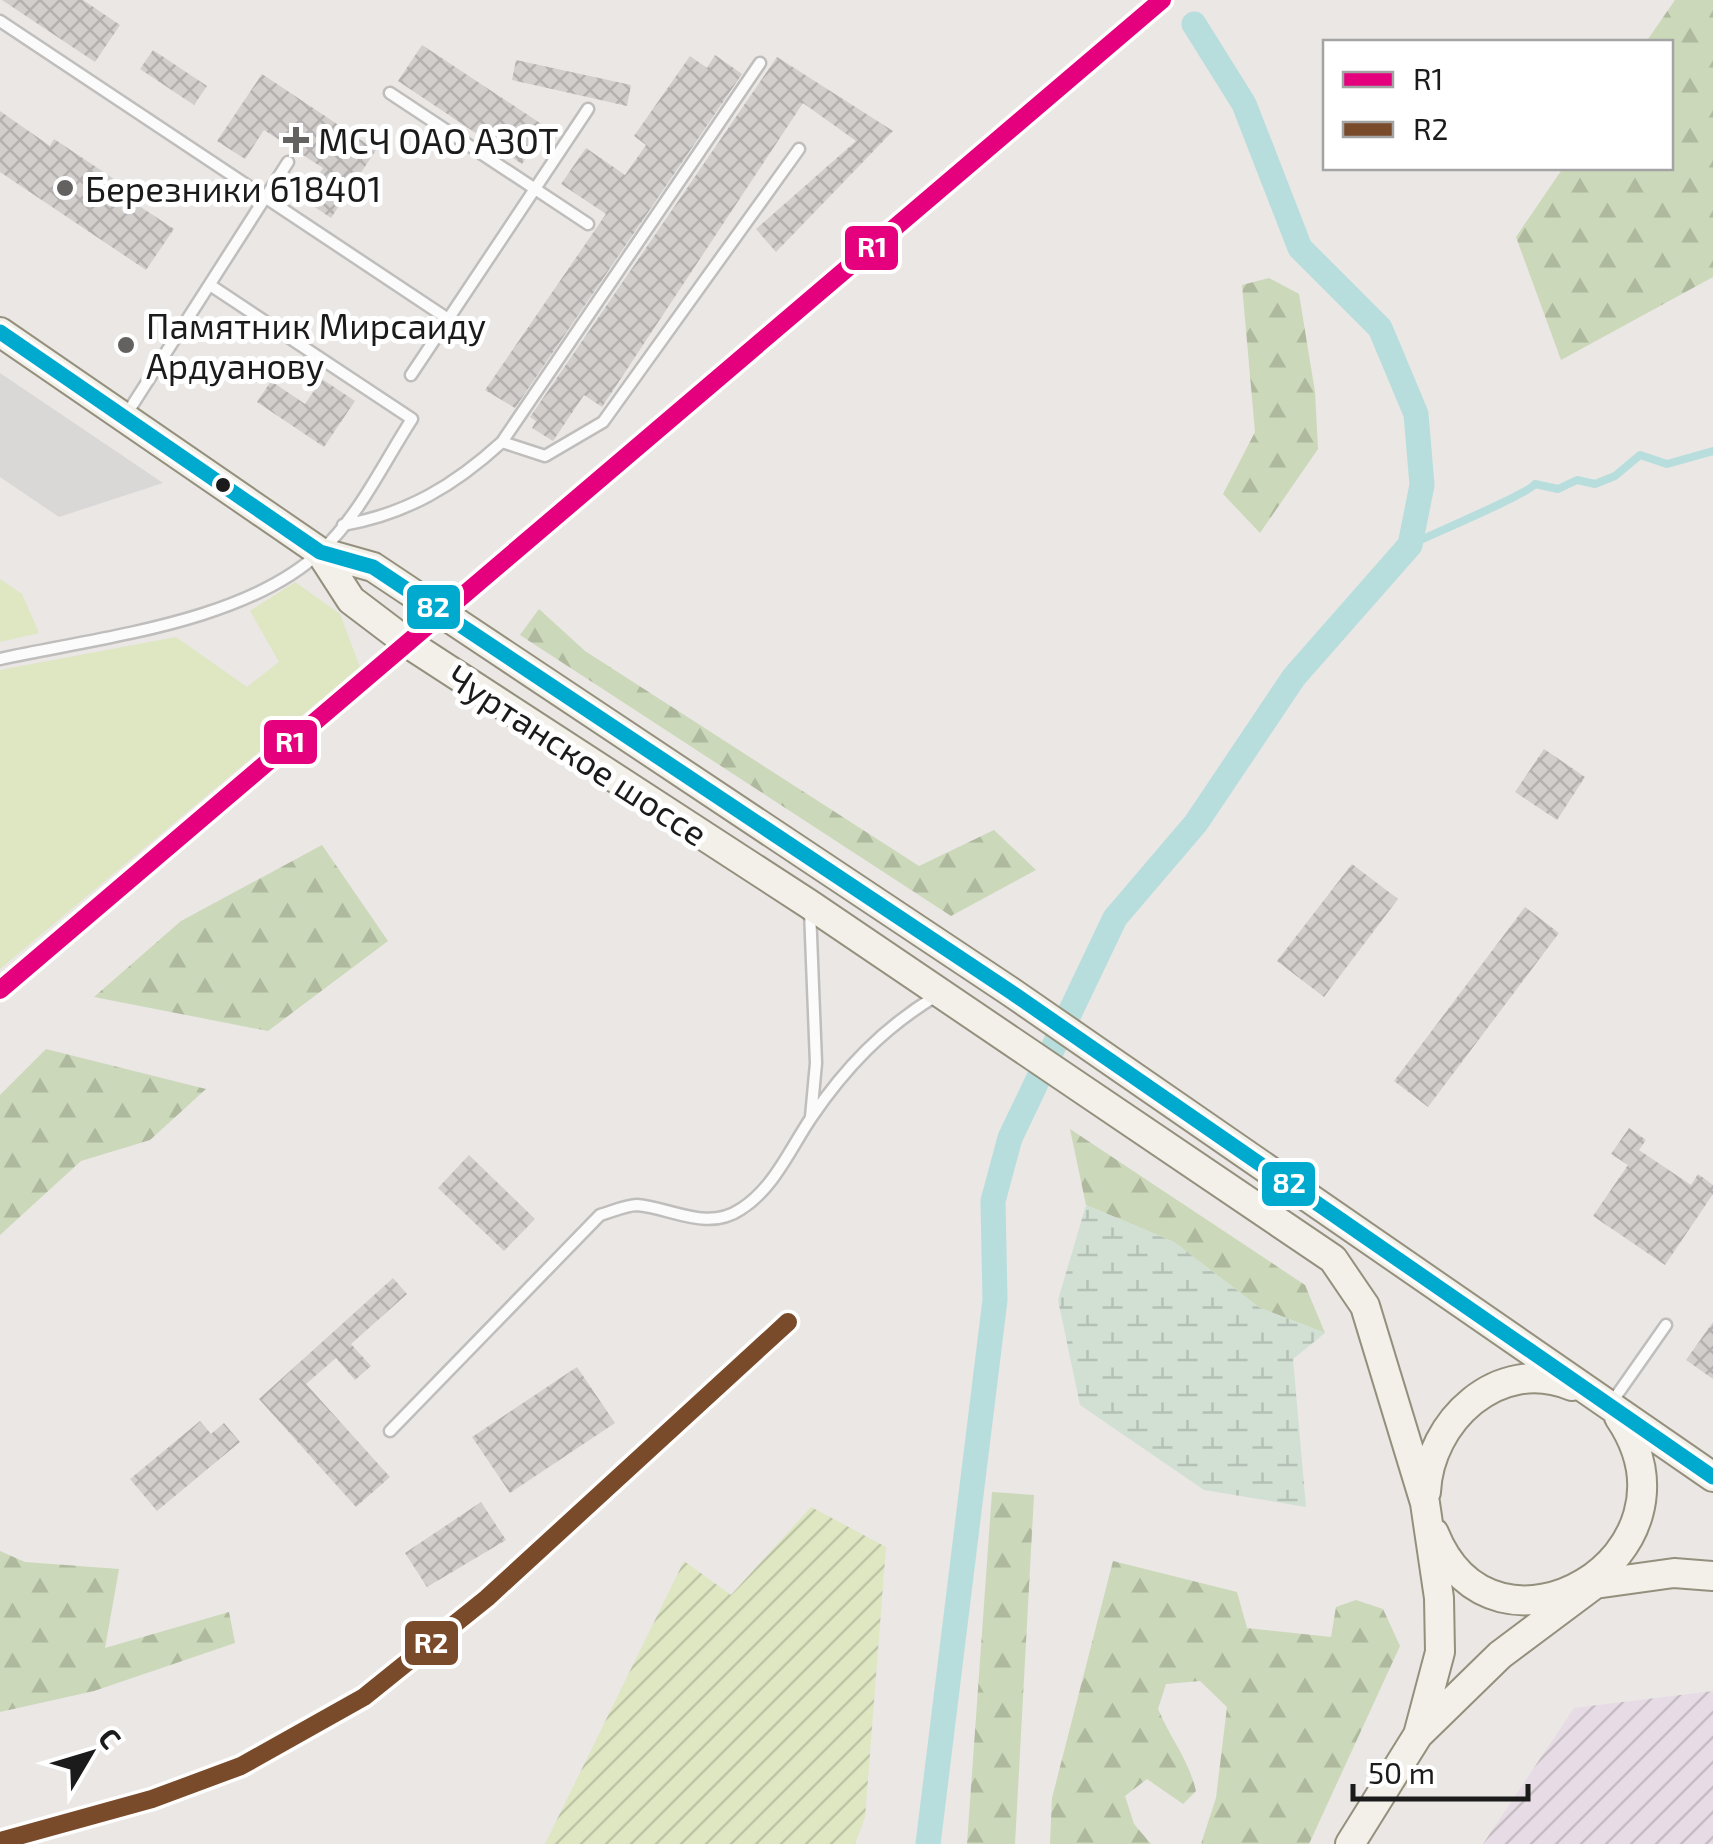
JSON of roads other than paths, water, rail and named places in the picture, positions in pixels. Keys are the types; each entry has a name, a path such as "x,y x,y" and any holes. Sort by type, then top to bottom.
{"street":[{"path":"0,332 320,552"},
{"name":"Чуртанское шоссе","path":"320,552 350,600 409,644 809,904 1334,1258 1365,1306 1425,1503 1439,1598 1440,1652 1418,1735"},
{"name":"Чуртанское шоссе","path":"320,552 373,568 1011,992 1713,1478"},
{"path":"1350,1844 1418,1735 1500,1655 1595,1584 1623,1559 1640,1527 1646,1491 1641,1454 1602,1401 1563,1383 1528,1379 1493,1388 1463,1406 1440,1434 1427,1467 1425,1503 1436,1538 1458,1569 1488,1590 1524,1600 1561,1598 1595,1584 1674,1573 1713,1576"}],"lane":[{"path":"0,21 448,319"},
{"path":"343,525 378,519 417,504 469,472 502,442 760,63"},
{"path":"390,92 588,224"},
{"path":"411,375 588,109"},
{"path":"502,442 545,456 603,422 799,149"},
{"path":"126,416 288,162"},
{"path":"0,659 193,616 246,598 320,552 343,525 412,419 210,284"},
{"path":"809,904 816,1062 811,1118"},
{"path":"390,1431 600,1215 635,1205 693,1220 740,1211 779,1171 811,1118 862,1051 900,1018 941,993"},
{"path":"1602,1401 1666,1324"}],"waterway":[{"path":"928,1844 995,1300 993,1201 1010,1138 1115,918 1196,823 1294,677 1410,545 1422,485 1416,414 1380,328 1300,248 1244,104 1194,24"},
{"path":"1410,545 1535,484 1558,489 1577,480 1595,484 1615,476 1640,455 1667,464 1713,451"}],"place":[{"name":"МСЧ ОАО АЗОТ","path":"296,140"},
{"name":"Березники 618401","path":"65,188"},
{"name":"Памятник Мирсаиду Ардуанову","path":"126,345"}]}
